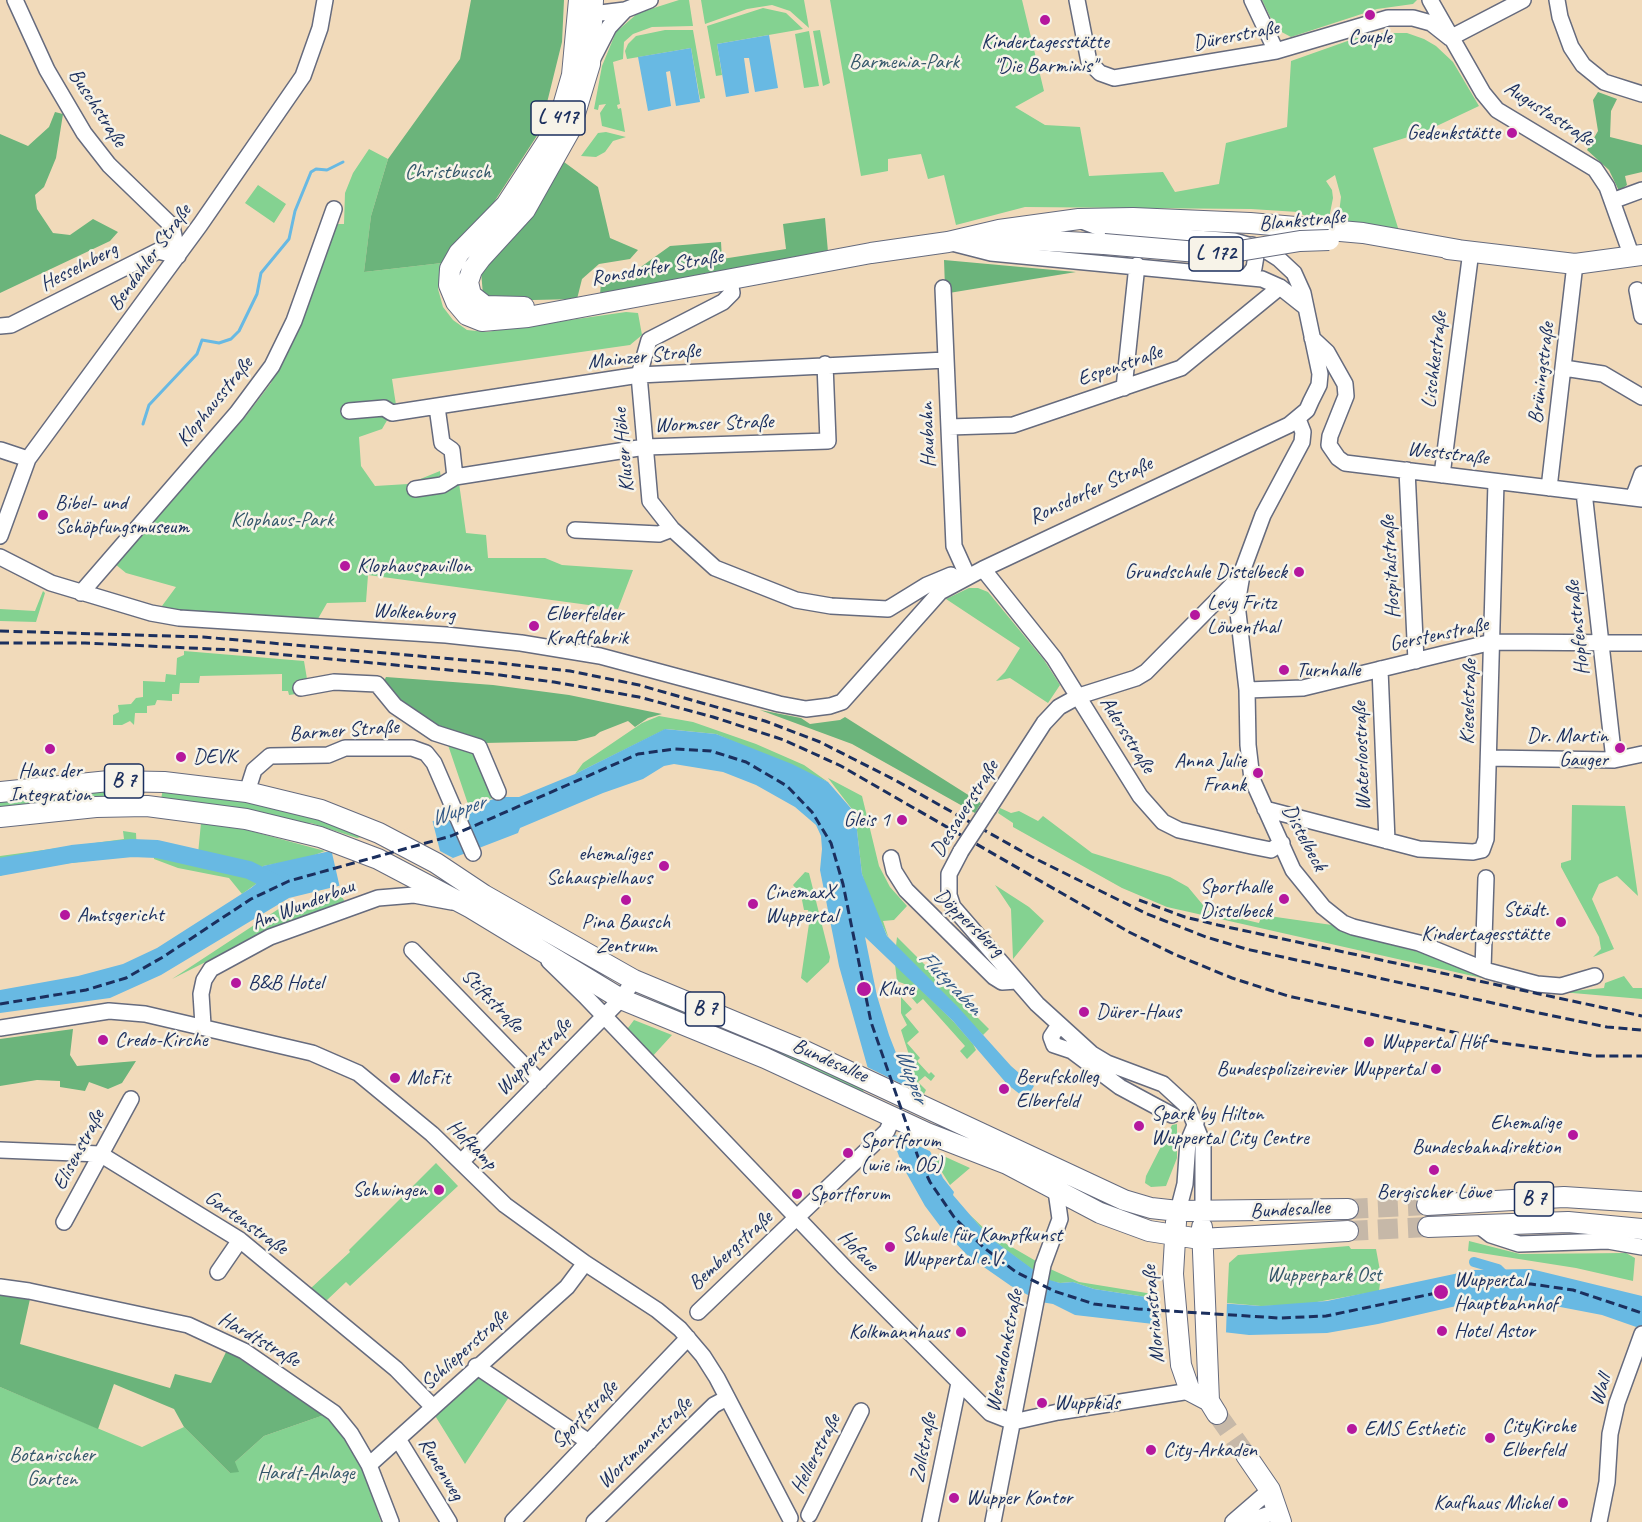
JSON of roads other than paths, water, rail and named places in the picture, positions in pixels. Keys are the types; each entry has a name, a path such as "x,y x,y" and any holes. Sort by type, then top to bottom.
{"main road":[{"name":"Ronsdorfer Straße","path":"551,311 528,306 485,306 471,295 468,282 475,266 514,225 538,189 570,129 590,64 584,6"},
{"name":"Ronsdorfer Straße","path":"584,6 572,75 561,113 547,142 506,205 459,254 450,269 449,285 453,297 467,315 476,320 496,322 897,249 970,238"},
{"name":"Blankstraße","path":"1078,219 1143,218 1262,224 1363,233 1465,251"},
{"name":"Ronsdorfer Straße","path":"994,242 1078,219"},
{"name":"Blankstraße","path":"970,238 994,242 1032,240 1104,244 1221,254 1300,241 1382,242 1575,264 1637,256"},
{"name":"B 7","path":"0,792 108,781 156,797 346,845 420,867"},
{"name":"B 7","path":"0,817 96,807 156,797 247,792 321,810 379,833 420,867"},
{"name":"Bundesallee","path":"420,867 455,873 484,895 634,980 807,1052 1137,1205 1203,1212 1348,1209"},
{"name":"Bundesallee","path":"420,867 471,908 621,999 765,1059 888,1119 1007,1164 1100,1213 1141,1228 1174,1236 1200,1239 1348,1232"},
{"path":"529,943 542,940 545,933 543,928"},
{"name":"B 7","path":"1427,1205 1564,1197 1642,1202"},
{"name":"Morianstraße","path":"1178,1211 1174,1236 1173,1296 1181,1365 1190,1391"},
{"path":"1190,1391 1213,1407 1204,1331 1200,1239 1203,1212"},
{"name":"B 7","path":"1428,1227 1568,1222 1642,1229"},
{"path":"1246,1455 1270,1490 1280,1516"}],"street":[{"name":"Buschstraße","path":"15,0 47,70 84,133 109,165 172,226 178,256"},
{"name":"Bendahler Straße","path":"0,536 28,459 178,256 303,76 320,28 325,0"},
{"path":"590,64 609,27 626,10 650,0"},
{"name":"Dürerstraße","path":"1077,0 1089,62 1108,77 1120,79 1276,51 1388,18 1413,18 1431,23 1450,38"},
{"path":"1252,0 1276,51"},
{"name":"Augustastraße","path":"1430,0 1483,93 1497,110 1591,165 1607,187 1637,256"},
{"path":"1450,38 1523,0"},
{"path":"1557,0 1560,17 1571,47 1583,65 1604,82 1642,94"},
{"path":"584,6 626,10"},
{"path":"1612,201 1642,190"},
{"name":"Klophausstraße","path":"81,593 237,413 272,366 294,321 334,209"},
{"name":"Ronsdorfer Straße","path":"830,706 842,702 940,592 983,569 1298,419 1307,410 1315,395 1320,374 1304,299 1294,273 1279,259 1252,245 1226,239 1108,231 1078,219"},
{"name":"Ronsdorfer Straße","path":"948,242 994,242 1137,265 1248,276 1262,279 1304,299"},
{"path":"1248,276 1254,268 1256,256 1252,245"},
{"name":"Hesselnberg","path":"0,326 11,325 158,251 178,256"},
{"name":"Lischkestraße","path":"1442,475 1465,251"},
{"name":"Brüningstraße","path":"1549,488 1575,264"},
{"path":"1124,388 1137,265"},
{"name":"Kluser Höhe","path":"730,280 732,293 723,302 649,340 639,375 650,501 672,529 715,568 796,600 831,606 888,609 927,585 951,575"},
{"name":"Espenstraße","path":"949,427 1013,425 1181,368 1280,287"},
{"name":"Haubahn","path":"943,288 954,546 968,577"},
{"path":"1637,290 1642,316"},
{"name":"Weststraße","path":"1312,338 1327,352 1345,384 1346,396 1330,436 1332,450 1345,463 1638,498"},
{"name":"Mainzer Straße","path":"348,411 384,408 392,412 437,407 639,375 825,364 946,360"},
{"name":"Wormser Straße","path":"414,489 442,485 455,477 645,447 828,441 825,364"},
{"path":"1564,368 1603,374 1642,398"},
{"path":"1320,374 1340,377"},
{"path":"437,407 442,443 452,450 455,477"},
{"path":"1243,569 1263,515 1302,442 1303,432 1298,419"},
{"path":"1,450 28,459"},
{"name":"Hospitalstraße","path":"1407,470 1416,661"},
{"path":"1638,498 1642,474"},
{"name":"Kieselstraße","path":"1387,842 1419,849 1473,852 1482,850 1486,839 1496,482"},
{"name":"Hopfenstraße","path":"1584,492 1614,760"},
{"path":"575,530 659,534 672,529"},
{"name":"Wolkenburg","path":"0,557 51,583 179,618 446,635 543,646 600,656 779,704 806,709 830,706"},
{"name":"Adersstraße","path":"983,569 1054,658 1140,796 1162,822 1179,830 1271,850 1282,843"},
{"name":"Dessauerstraße","path":"1017,981 953,907 949,895 949,874 961,851 1050,715 1078,696 1136,678 1146,672 1212,605 1243,569"},
{"name":"Distelbeck","path":"1243,569 1237,592 1238,616 1247,690 1248,745 1252,779 1293,870 1323,908 1343,923 1419,943 1483,969 1537,984 1561,986 1596,976"},
{"path":"1212,605 1221,603 1230,606 1238,616"},
{"name":"Gerstenstraße","path":"1247,690 1303,688 1492,642 1642,643"},
{"name":"Waterloostraße","path":"1380,669 1387,842"},
{"name":"Barmer Straße","path":"300,688 334,682 377,684 395,706 435,733"},
{"path":"426,753 435,733 479,747 498,792"},
{"name":"Barmer Straße","path":"247,792 254,770 270,756 328,755 345,748 412,748 426,753 434,763 473,853"},
{"path":"1489,758 1614,760 1642,754"},
{"path":"1265,809 1387,842"},
{"name":"Döppersberg","path":"891,858 894,871 906,890 985,968 1002,982 1017,981 1059,1025 1103,1061 1131,1071 1175,1092 1188,1107 1203,1144 1203,1212"},
{"path":"1483,969 1486,878"},
{"name":"Am Wunderbau","path":"203,1025 201,994 204,980 211,969 270,937 378,898 414,895 471,908"},
{"name":"Hofaue","path":"529,943 603,1016 958,1383 990,1413 1013,1422"},
{"name":"Stiftstraße","path":"412,950 540,1082"},
{"name":"Wupperstraße","path":"460,1162 621,999 634,980"},
{"name":"Hofkamp","path":"0,1028 109,1011 145,1014 203,1025 312,1053 339,1063 378,1087 505,1205 585,1263 657,1310 684,1333 710,1366 788,1520"},
{"path":"1059,1025 1051,1037 1054,1045 1072,1051 1120,1087 1172,1115"},
{"name":"Elisenstraße","path":"64,1222 131,1099"},
{"name":"Bembergstraße","path":"684,1333 696,1313 796,1218 888,1119"},
{"path":"1178,1211 1185,1184 1188,1142 1196,1123"},
{"name":"Gartenstraße","path":"0,1150 100,1154 240,1240 396,1369 433,1407"},
{"name":"Wesendonkstraße","path":"993,1522 1043,1264 1060,1219 1056,1191"},
{"path":"1478,1225 1491,1235 1518,1244 1608,1241 1642,1247"},
{"path":"218,1272 240,1240"},
{"name":"Schlieperstraße","path":"369,1465 476,1366 567,1287 585,1263"},
{"name":"Hardtstraße","path":"0,1287 29,1291 188,1325 244,1351 334,1413 351,1434 369,1465 391,1522"},
{"name":"Sportstraße","path":"513,1521 589,1442 684,1333"},
{"name":"Wall","path":"1599,1522 1607,1482 1610,1434 1617,1403 1641,1339"},
{"path":"476,1366 589,1442"},
{"name":"Zollstraße","path":"930,1522 958,1383"},
{"path":"1013,1422 1058,1412 1190,1391"},
{"name":"Wortmannstraße","path":"594,1522 714,1405 727,1398"},
{"name":"Hellerstraße","path":"814,1519 861,1411"},
{"name":"Runenweg","path":"398,1439 449,1522"},
{"path":"1233,1522 1270,1490"},
{"path":"1246,1522 1280,1516"},
{"path":"788,1520 814,1519"}],"water":[{"path":"769,35 778,88 755,92 749,58 744,58 749,93 726,97 717,44"},
{"path":"691,48 700,102 676,106 670,71 666,72 671,106 648,111 638,57"},
{"path":"665,729 716,734 792,764 828,782 855,813 862,874 887,936 958,1007 1011,1066 1034,1086 1026,1099 1007,1084 953,1021 865,937 877,996 889,1035 916,1104 930,1151 943,1178 954,1192 953,1195 989,1237 1046,1279 1159,1299 1261,1306 1327,1301 1473,1270 1531,1269 1642,1296 1642,1329 1602,1315 1529,1301 1505,1300 1465,1304 1327,1333 1249,1335 1075,1315 1053,1304 1041,1302 1011,1286 968,1256 943,1230 925,1206 903,1167 872,1083 839,966 820,870 821,836 816,825 795,807 756,785 723,772 674,764 664,766 643,779 603,793 520,828 518,833 453,858 289,898 161,975 110,998 0,1013 0,990 78,976 123,964 157,948 251,888 256,884 263,866 384,839 499,797 519,797 575,774"}],"waterway":[{"path":"143,424 149,405 197,354 202,340 219,343 231,339 239,331 257,294 261,273 289,239 295,211 311,172 316,169 327,170 343,162"},
{"name":"Wupper","path":"0,867 72,854 132,848 157,849 249,870 281,886"},
{"name":"Flutgraben","path":"1474,1262 1498,1269 1508,1279"}],"tunnel":[{"path":"1348,1209 1427,1205"},
{"path":"1348,1231 1428,1227"},
{"path":"1217,1414 1246,1455"}],"railway":[{"path":"0,631 203,637 499,663 570,671 639,685 765,721 820,742 895,780 1032,857 1145,913 1206,937 1246,949 1534,1012 1607,1027 1642,1030"},
{"path":"0,643 85,643 233,650 492,674 639,697 713,717 784,740 841,766 1129,932 1176,955 1232,978 1288,996 1503,1043 1595,1056 1642,1056"},
{"path":"0,1004 86,990 126,978 163,957 251,899 289,881 451,836 638,754 675,749 711,751 746,762 787,786 812,812 831,843 843,884 871,1022 918,1157 930,1182 954,1217 983,1247 1016,1272 1054,1291 1094,1304 1279,1318 1326,1316 1441,1292"},
{"path":"1139,900 1185,917 1218,925 1642,1016"},
{"path":"1473,1285 1531,1284 1573,1290 1642,1313"}],"place":[{"name":"Couple","path":"1370,15"},
{"name":"Kindertagesstätte \"Die Barminis\"","path":"1045,20"},
{"name":"Gedenkstätte","path":"1512,133"},
{"name":"Bibel- und Schöpfungsmuseum","path":"43,515"},
{"name":"Klophauspavillon","path":"345,566"},
{"name":"Grundschule Distelbeck","path":"1299,572"},
{"name":"Levy Fritz Löwenthal","path":"1195,615"},
{"name":"Elberfelder Kraftfabrik","path":"534,626"},
{"name":"Turnhalle","path":"1284,670"},
{"name":"Dr. Martin Gauger","path":"1620,748"},
{"name":"Haus der Integration","path":"50,749"},
{"name":"DEVK","path":"181,757"},
{"name":"Anna Julie Frank","path":"1258,773"},
{"name":"Gleis 1","path":"902,820"},
{"name":"ehemaliges Schauspielhaus","path":"664,866"},
{"name":"Sporthalle Distelbeck","path":"1284,899"},
{"name":"Pina Bausch Zentrum","path":"626,900"},
{"name":"CinemaxX Wuppertal","path":"753,904"},
{"name":"Amtsgericht","path":"65,915"},
{"name":"Städt. Kindertagesstätte","path":"1561,922"},
{"name":"B&B Hotel","path":"236,983"},
{"name":"Kluse","path":"864,989"},
{"name":"Dürer-Haus","path":"1084,1012"},
{"name":"Credo-Kirche","path":"103,1040"},
{"name":"Wuppertal Hbf","path":"1369,1042"},
{"name":"Bundespolizeirevier Wuppertal","path":"1436,1069"},
{"name":"McFit","path":"395,1078"},
{"name":"Berufskolleg Elberfeld","path":"1004,1089"},
{"name":"Spark by Hilton Wuppertal City Centre","path":"1139,1126"},
{"name":"Ehemalige Bundesbahndirektion","path":"1573,1135"},
{"name":"Sportforum (wie im OG)","path":"848,1153"},
{"name":"Bergischer Löwe","path":"1434,1170"},
{"name":"Schwingen","path":"439,1190"},
{"name":"Sportforum","path":"797,1194"},
{"name":"Schule für Kampfkunst Wuppertal e.V.","path":"890,1247"},
{"name":"Wuppertal Hauptbahnhof","path":"1441,1292"},
{"name":"Hotel Astor","path":"1442,1331"},
{"name":"Kolkmannhaus","path":"961,1332"},
{"name":"Wuppkids","path":"1042,1403"},
{"name":"EMS Esthetic","path":"1352,1429"},
{"name":"CityKirche Elberfeld","path":"1490,1438"},
{"name":"City-Arkaden","path":"1151,1450"},
{"name":"Wupper Kontor","path":"954,1498"},
{"name":"Kaufhaus Michel","path":"1563,1503"}],"park label":[{"name":"Barmenia-Park","path":"904,62"},
{"name":"Christbusch","path":"448,172"},
{"name":"Klophaus-Park","path":"282,520"},
{"name":"Wupperpark Ost","path":"1324,1275"},
{"name":"Botanischer Garten","path":"52,1467"},
{"name":"Hardt-Anlage","path":"306,1473"}]}
